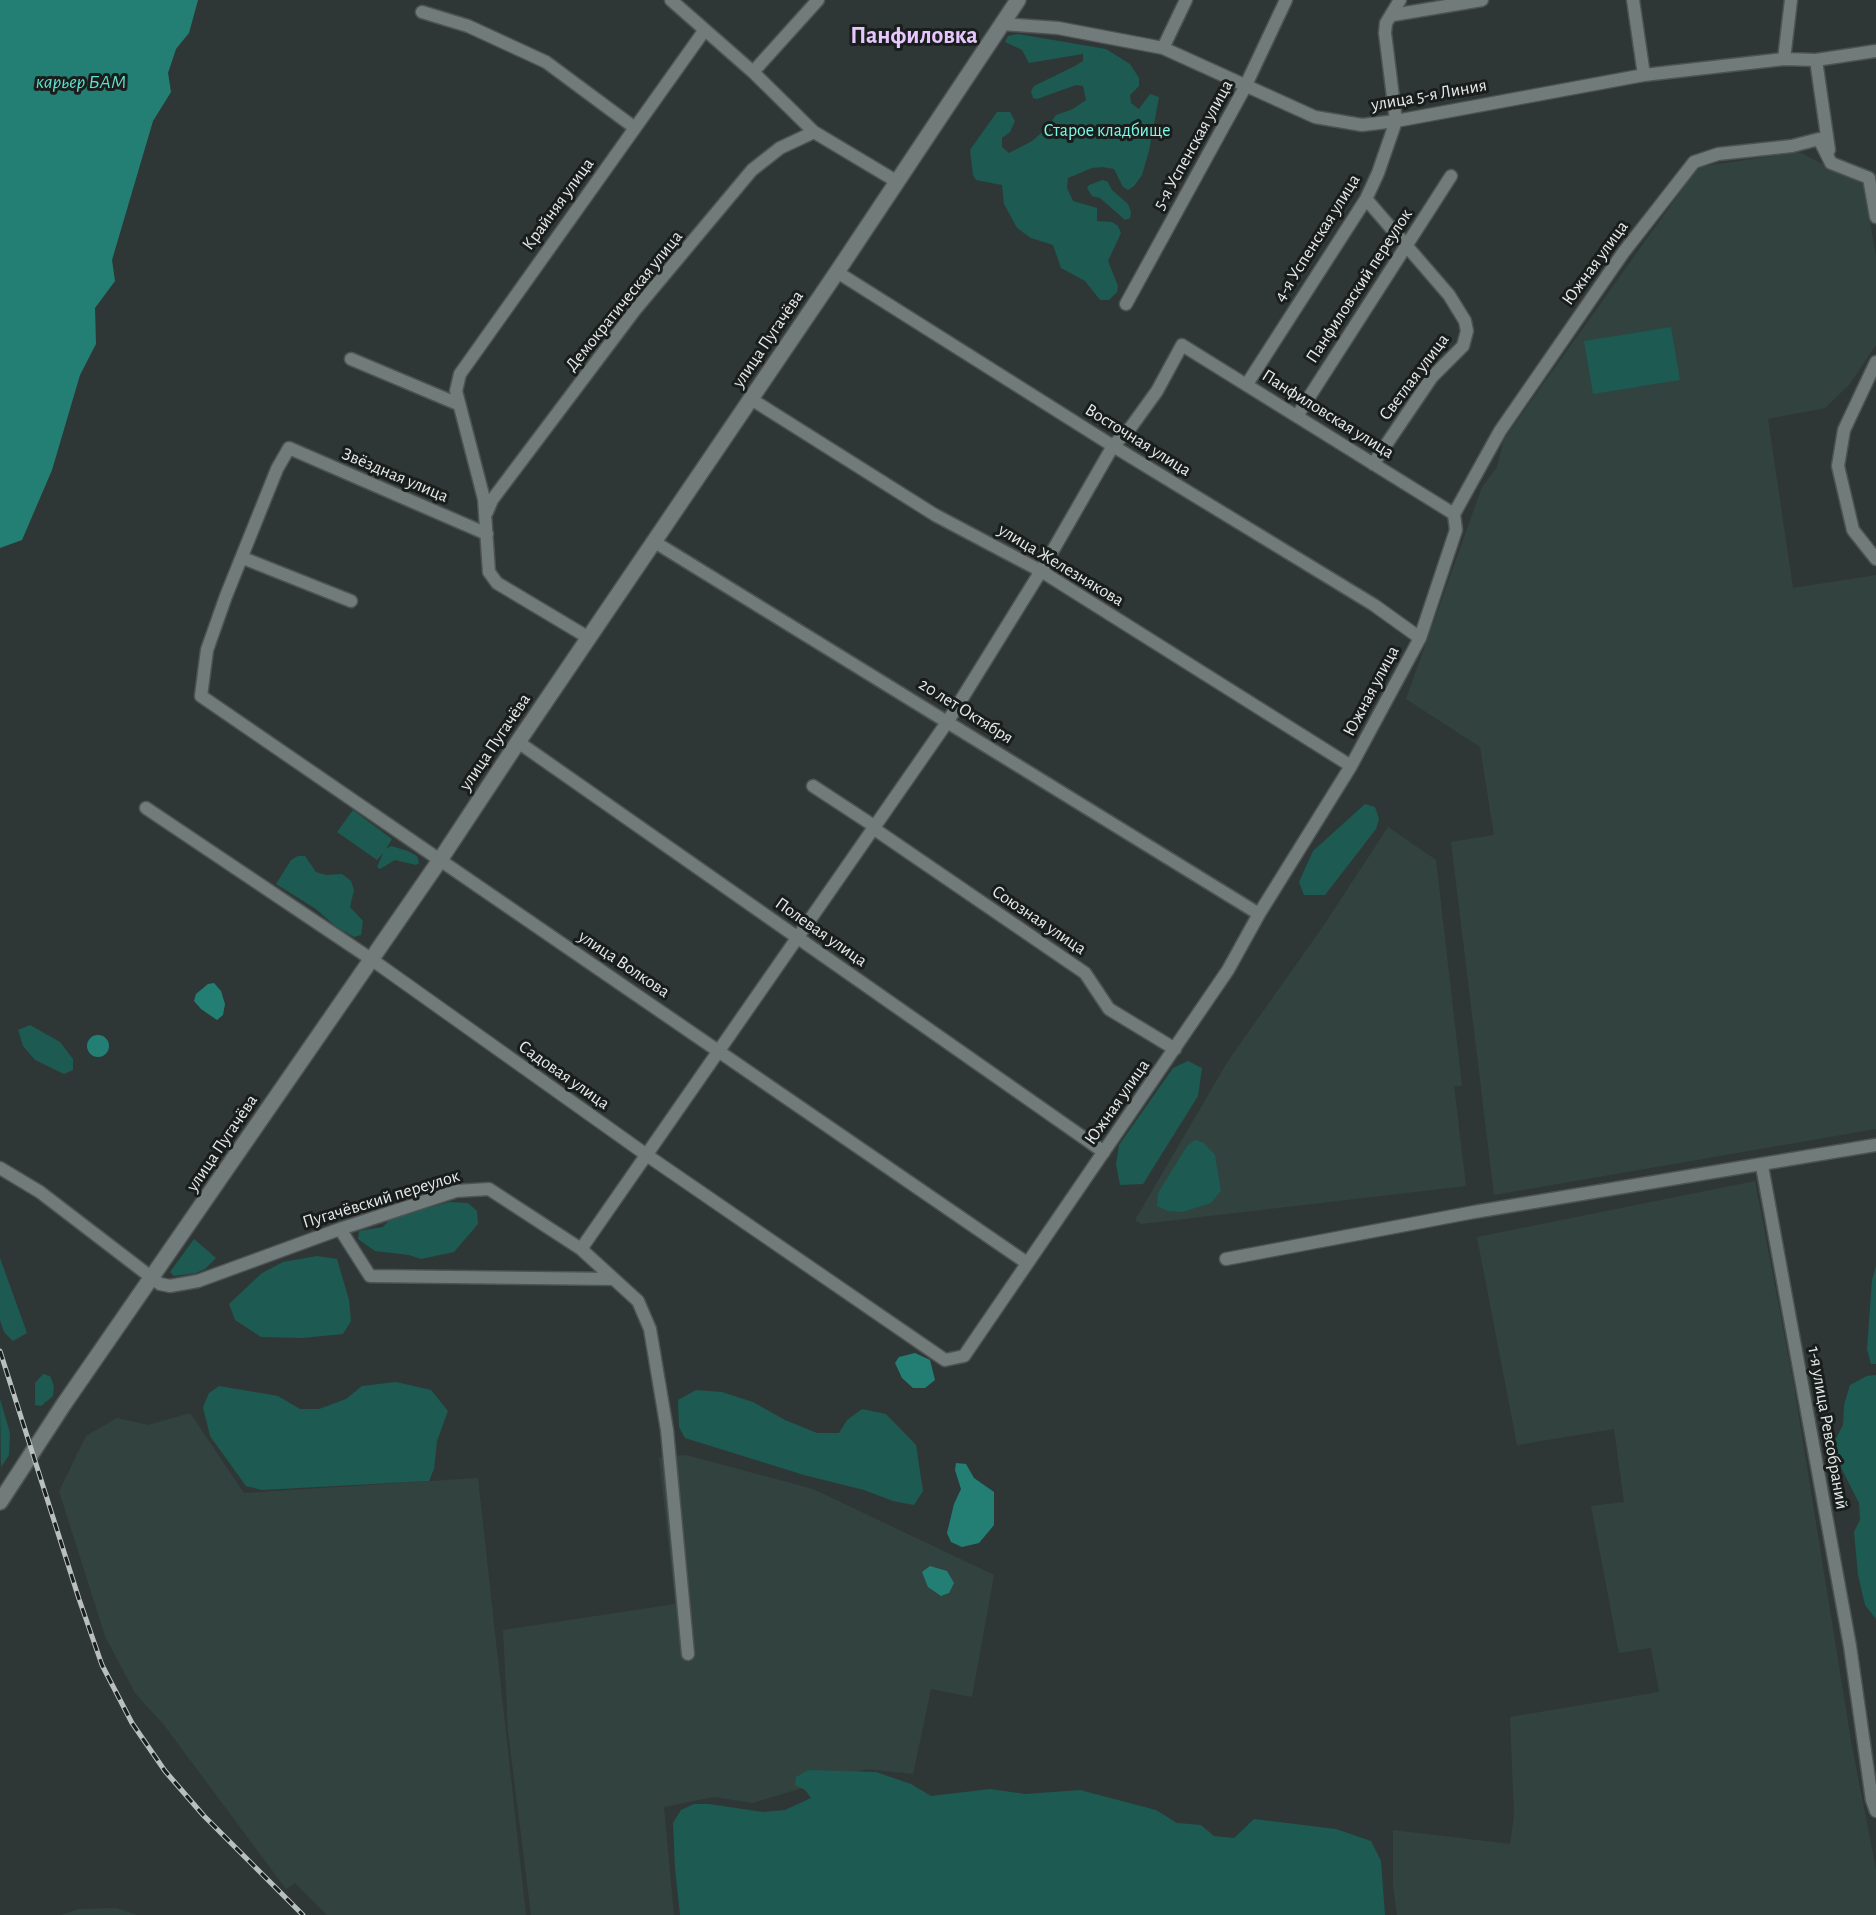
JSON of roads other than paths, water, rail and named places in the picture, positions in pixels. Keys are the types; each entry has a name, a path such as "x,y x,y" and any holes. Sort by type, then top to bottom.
{"street":[{"path":"671,0 753,72 814,132 896,181"},
{"path":"753,72 818,0"},
{"name":"улица Пугачёва","path":"0,1502 64,1404 440,860 1018,0"},
{"path":"1163,48 1186,0"},
{"name":"5-я Успенская улица","path":"1126,304 1246,86 1286,0"},
{"name":"4-я Успенская улица","path":"1246,384 1365,199 1396,121 1385,33 1386,23 1394,15 1400,0"},
{"path":"1394,15 1482,0"},
{"path":"1633,0 1644,75"},
{"path":"1784,58 1791,0"},
{"path":"422,12 468,26 546,62 635,128"},
{"name":"улица 5-я Линия","path":"1002,24 1058,28 1163,48 1315,117 1362,125 1396,121 1644,75 1784,58 1816,60 1876,51"},
{"name":"Крайняя улица","path":"458,404 456,391 460,374 704,31"},
{"path":"1816,60 1831,163 1869,178 1876,217"},
{"name":"Демократическая улица","path":"486,516 492,500 635,310 752,170 780,148 814,132"},
{"name":"Южная улица","path":"964,1356 1228,970 1259,914 1351,766 1420,638 1456,530 1454,514 1500,431 1623,253 1694,162 1718,154 1792,146 1819,139 1831,163"},
{"name":"Панфиловский переулок","path":"1297,416 1452,176"},
{"name":"Светлая улица","path":"1365,199 1449,295 1465,321 1467,331 1463,346 1432,377 1373,464"},
{"name":"Восточная улица","path":"837,272 1113,446 1374,605 1420,638"},
{"name":"Панфиловская улица","path":"1113,446 1131,427 1157,391 1182,345 1454,514"},
{"path":"351,359 458,404 472,445 486,516 489,572 497,583 589,638"},
{"path":"1876,362 1858,395 1844,430 1838,466 1853,530 1876,559"},
{"name":"улица Железнякова","path":"750,399 935,515 1041,571 1351,766"},
{"path":"581,1249 648,1156 717,1050 948,721 1041,571 1113,446"},
{"name":"Звёздная улица","path":"243,558 277,468 289,448 487,534"},
{"name":"20 лет Октября","path":"653,541 1259,914"},
{"path":"243,558 351,601"},
{"name":"улица Волкова","path":"243,558 207,650 201,696 1027,1263"},
{"name":"Полевая улица","path":"518,741 1104,1152"},
{"name":"Союзная улица","path":"813,786 1085,973 1109,1010 1175,1049"},
{"name":"Садовая улица","path":"146,808 371,959 648,1156 945,1360 964,1356"},
{"path":"1226,1259 1483,1210 1762,1166 1876,1145"},
{"name":"1-я улица Ревсобраний","path":"1762,1166 1850,1646 1872,1800 1876,1811"},
{"name":"Пугачёвский переулок","path":"0,1168 40,1192 160,1284 170,1286 198,1281 340,1229 456,1191 489,1189 581,1249 638,1301 650,1329 661,1381 688,1654"},
{"path":"340,1229 370,1276 614,1279"}],"water":[{"name":"карьер БАМ","path":"0,0 198,0 189,33 176,49 168,73 171,92 153,121 112,260 115,281 95,308 96,344 80,375 52,470 22,540 0,548"},
{"path":"214,983 221,991 225,1004 223,1015 217,1020 194,1001 196,994 208,984"},
{"path":"98,1035 106,1038 109,1046 106,1054 98,1057 90,1054 87,1046 90,1038"},
{"path":"915,1353 930,1360 935,1380 925,1388 913,1388 902,1378 895,1363 899,1357"},
{"path":"956,1463 966,1464 974,1478 994,1492 994,1525 979,1543 962,1547 951,1542 947,1533 954,1504 961,1489 955,1470"},
{"path":"930,1566 947,1571 954,1583 949,1593 941,1596 928,1587 922,1572"}],"railway":[{"path":"0,1351 102,1665 132,1723 165,1771 204,1816 303,1915"}],"district":[{"name":"Панфиловка","path":"914,36"}],"park label":[{"name":"Старое кладбище","path":"1107,131"}]}
